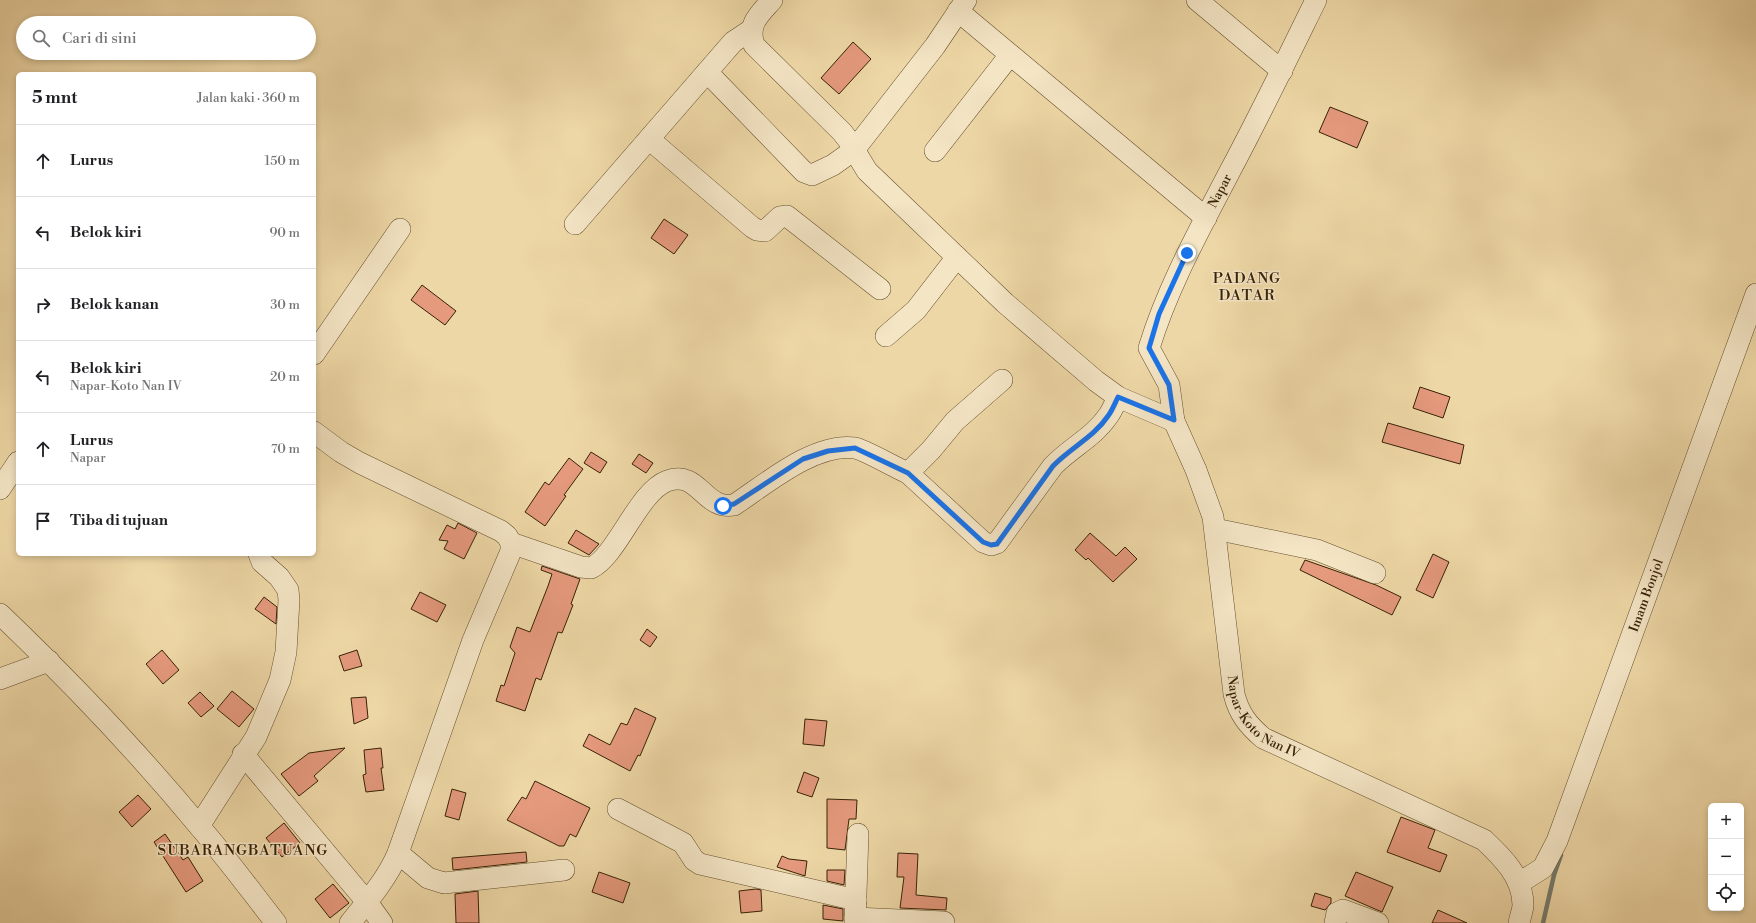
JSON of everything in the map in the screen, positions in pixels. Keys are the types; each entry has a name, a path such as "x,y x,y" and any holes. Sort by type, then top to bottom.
{"street":[{"path":"1197,0 1282,71"},
{"name":"Napar","path":"1169,385 1149,348 1159,314 1206,218 1282,71 1316,0"},
{"path":"769,1 755,20 751,30 752,39 758,50 842,132 867,171 1005,303 1096,381 1118,397 1174,420"},
{"path":"707,72 808,174 812,175 833,165 854,150 935,46 962,6 1010,55 1206,218"},
{"path":"575,224 733,42 751,30"},
{"path":"934,151 1010,55"},
{"path":"650,139 752,227 757,230 765,231 780,217 787,216 880,289"},
{"path":"316,351 400,229"},
{"path":"886,336 916,310 957,257"},
{"name":"Imam Bonjol","path":"1519,883 1543,868 1557,841 1756,294"},
{"path":"908,473 931,450 956,421 1002,380"},
{"name":"Napar-Koto Nan IV","path":"1169,385 1174,420 1206,494 1215,529 1234,694 1237,707 1244,719 1263,738 1484,840 1502,857 1519,883 1523,905 1519,923"},
{"path":"511,543 581,567 590,568 606,554 655,489 667,481 684,480 691,483 718,504 723,506 734,504 803,459 828,451 855,448 908,473 983,542 991,545 997,544 1053,466 1062,456 1092,434 1102,424 1109,416 1118,397"},
{"path":"316,437 360,463 500,531 507,536 511,543 508,559 473,640 398,853 394,862 367,902 350,923"},
{"path":"0,489 16,465"},
{"path":"1215,529 1317,550 1375,573"},
{"path":"199,826 243,754 256,737 280,680 286,652 289,600 288,590 279,577 262,562 260,556"},
{"path":"0,614 49,661 108,722 199,826 276,923"},
{"path":"0,678 49,661"},
{"path":"243,754 367,902 382,923"},
{"path":"618,809 682,842 694,860 700,864 855,914 944,922"},
{"path":"855,914 858,834"},
{"path":"398,853 428,878 436,882 444,883 564,870"},
{"path":"1335,923 1337,913 1346,910 1378,923"}],"building":[{"path":"853,42 871,59 839,94 821,78"},
{"path":"1330,107 1368,122 1357,148 1319,132"},
{"path":"664,219 688,235 674,254 651,238"},
{"path":"422,285 456,311 445,325 411,300"},
{"path":"1420,387 1450,397 1443,418 1413,408"},
{"path":"1388,423 1464,445 1460,464 1382,442"},
{"path":"591,452 607,462 600,473 584,463"},
{"path":"639,454 653,463 646,473 632,464"},
{"path":"569,458 583,469 564,495 566,496 545,526 525,512 545,482 549,485"},
{"path":"458,523 477,533 464,559 444,549 448,541 439,540 447,525 455,529"},
{"path":"576,530 599,544 589,555 568,543"},
{"path":"1090,533 1116,556 1125,547 1137,559 1113,582 1088,558 1086,560 1075,550"},
{"path":"1433,554 1449,562 1433,598 1416,590"},
{"path":"1305,560 1376,585 1401,597 1392,615 1300,570"},
{"path":"542,566 580,579 571,604 573,605 562,633 558,632 541,680 536,678 525,711 496,701 501,685 504,686 515,653 510,647 517,627 530,632 548,586 552,574 541,570"},
{"path":"420,592 446,605 437,622 411,609"},
{"path":"264,597 277,607 276,624 255,609"},
{"path":"647,629 657,637 650,647 640,640"},
{"path":"162,650 179,670 163,684 146,664"},
{"path":"357,650 362,666 344,671 339,656"},
{"path":"232,691 254,709 239,727 217,709"},
{"path":"200,692 214,706 201,717 188,703"},
{"path":"366,697 368,718 354,724 351,698"},
{"path":"635,708 656,718 640,756 638,755 630,771 583,746 589,734 610,745 621,723 627,725"},
{"path":"805,719 827,721 824,746 803,744"},
{"path":"345,748 314,776 318,781 299,796 281,774 309,753"},
{"path":"381,748 383,768 381,768 384,790 366,792 363,775 366,774 364,750"},
{"path":"804,772 819,778 812,797 797,792"},
{"path":"535,781 590,808 576,837 570,834 564,846 559,846 507,820 522,797 526,799"},
{"path":"452,789 466,793 459,820 445,816"},
{"path":"138,795 151,809 132,827 119,812"},
{"path":"827,799 857,800 856,819 849,819 845,850 827,848"},
{"path":"1401,817 1435,830 1428,848 1447,855 1440,872 1387,852"},
{"path":"284,823 300,843 282,857 266,838"},
{"path":"165,834 183,860 188,857 203,881 186,892 154,842"},
{"path":"526,852 527,862 453,870 452,858"},
{"path":"898,853 918,854 916,895 947,898 946,910 900,908 904,877 897,877"},
{"path":"782,856 789,859 807,861 805,876 777,867"},
{"path":"827,870 845,870 844,885 827,881"},
{"path":"599,872 630,883 623,903 592,892"},
{"path":"1356,872 1393,887 1382,912 1345,896"},
{"path":"333,884 349,903 330,918 315,899"},
{"path":"756,889 761,890 762,911 741,913 739,891"},
{"path":"478,891 479,923 456,923 455,894"},
{"path":"1315,893 1331,898 1331,903 1325,910 1311,906"},
{"path":"823,905 843,909 843,921 823,919"},
{"path":"1438,910 1467,923 1432,923"}],"waterway":[{"path":"1543,923 1554,875 1561,855"}],"district":[{"name":"PADANG DATAR","path":"1247,286"},
{"name":"SUBARANGBATUANG","path":"243,850"}],"route":[{"path":"723,506 734,504 803,459 828,451 855,448 908,473 983,542 991,545 997,544 1053,466 1062,456 1092,434 1102,424 1109,416 1118,397 1174,420 1169,385 1149,348 1159,314 1187,253"}]}
